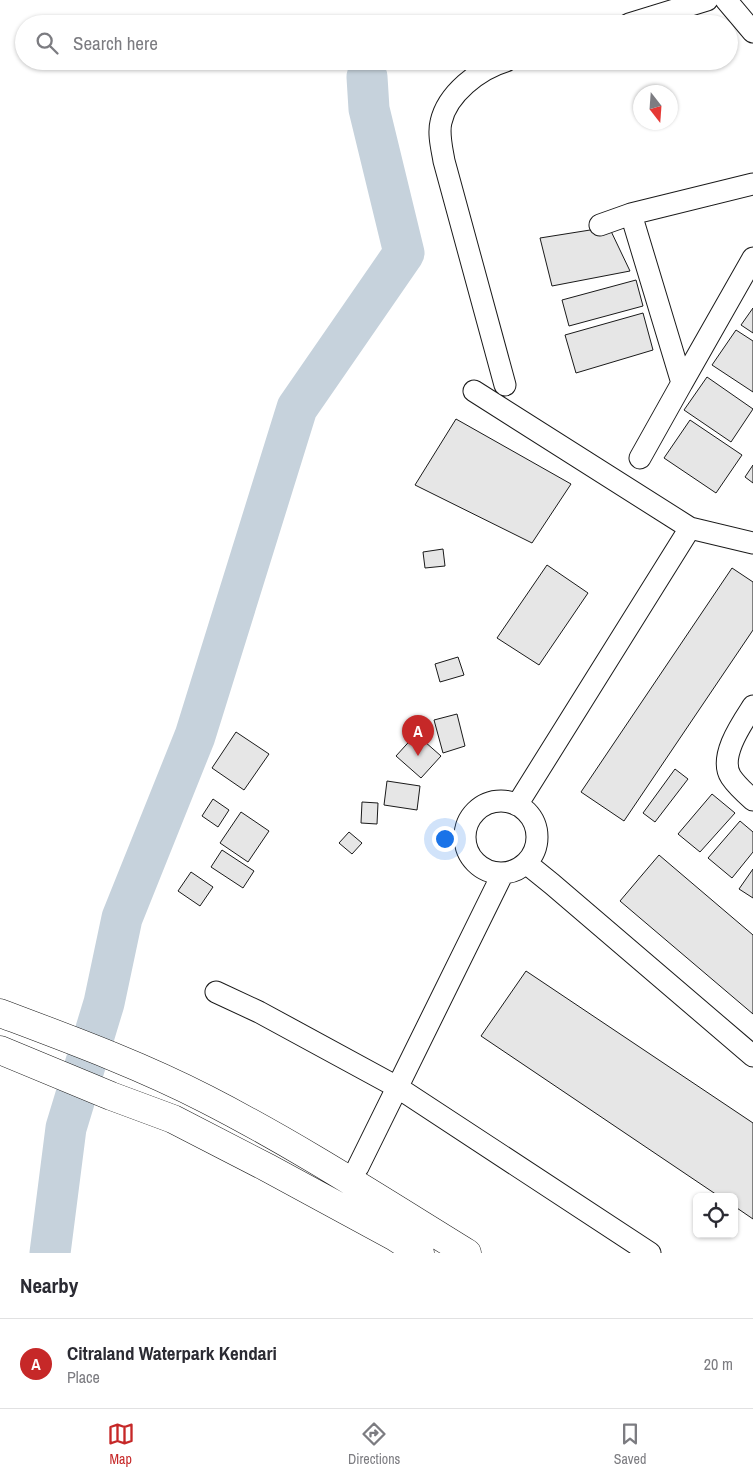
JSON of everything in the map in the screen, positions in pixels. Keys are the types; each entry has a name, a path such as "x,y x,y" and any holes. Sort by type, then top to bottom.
{"street":[{"path":"658,15 707,0"},
{"path":"726,0 753,32"},
{"path":"488,70 476,76 457,92 445,109 440,124 444,161 505,385"},
{"path":"600,224 632,214 753,184"},
{"path":"632,214 682,383"},
{"path":"640,458 753,258"},
{"path":"474,391 690,528 753,543"},
{"path":"517,805 690,528"},
{"path":"753,706 729,750 727,764 730,776 740,789 753,800"},
{"path":"501,802 517,805 528,813 535,825 537,839 534,852 526,863 514,871 492,872 482,868 468,852 465,841 465,830 473,815 485,805 501,802"},
{"path":"526,863 753,1056"},
{"path":"366,1150 503,873"},
{"path":"216,992 259,1012 397,1087 650,1253"},
{"path":"0,1013 120,1060 205,1099 281,1140 467,1253"},
{"path":"0,1050 111,1096 173,1119 268,1168 395,1237 420,1253"}],"building":[{"path":"609,227 630,271 552,286 540,238"},
{"path":"636,280 643,306 569,326 562,300"},
{"path":"753,308 753,333 741,325"},
{"path":"643,313 653,350 576,373 565,335"},
{"path":"736,330 753,341 753,392 712,365"},
{"path":"707,377 753,409 731,442 684,410"},
{"path":"456,419 571,484 532,543 415,485"},
{"path":"690,420 742,455 716,493 664,458"},
{"path":"753,465 753,483 745,477"},
{"path":"443,549 445,566 425,568 423,552"},
{"path":"547,565 588,593 539,665 497,638"},
{"path":"732,568 753,582 753,630 624,821 581,792"},
{"path":"458,657 464,675 440,682 435,664"},
{"path":"457,714 465,746 443,753 434,720"},
{"path":"236,732 269,754 244,790 212,768"},
{"path":"416,734 441,756 421,778 396,756"},
{"path":"675,769 688,779 655,822 643,813"},
{"path":"387,781 420,786 417,810 384,805"},
{"path":"712,794 735,813 700,852 678,834"},
{"path":"213,799 229,810 218,827 202,816"},
{"path":"362,802 378,803 377,824 361,823"},
{"path":"241,812 269,831 248,862 220,843"},
{"path":"740,821 753,832 753,852 732,878 708,858"},
{"path":"349,832 362,843 352,854 339,843"},
{"path":"222,850 254,871 243,888 211,867"},
{"path":"659,855 753,935 753,1014 620,901"},
{"path":"753,869 753,898 739,889"},
{"path":"191,872 213,887 200,906 178,891"},
{"path":"526,971 753,1123 753,1219 738,1209 738,1193 714,1193 481,1036"}],"waterway":[{"path":"50,1253 66,1128 104,1003 122,918 195,736 297,408 404,253 369,109 367,77"}],"place":[{"name":"Citraland Waterpark Kendari","path":"418,756"}]}
